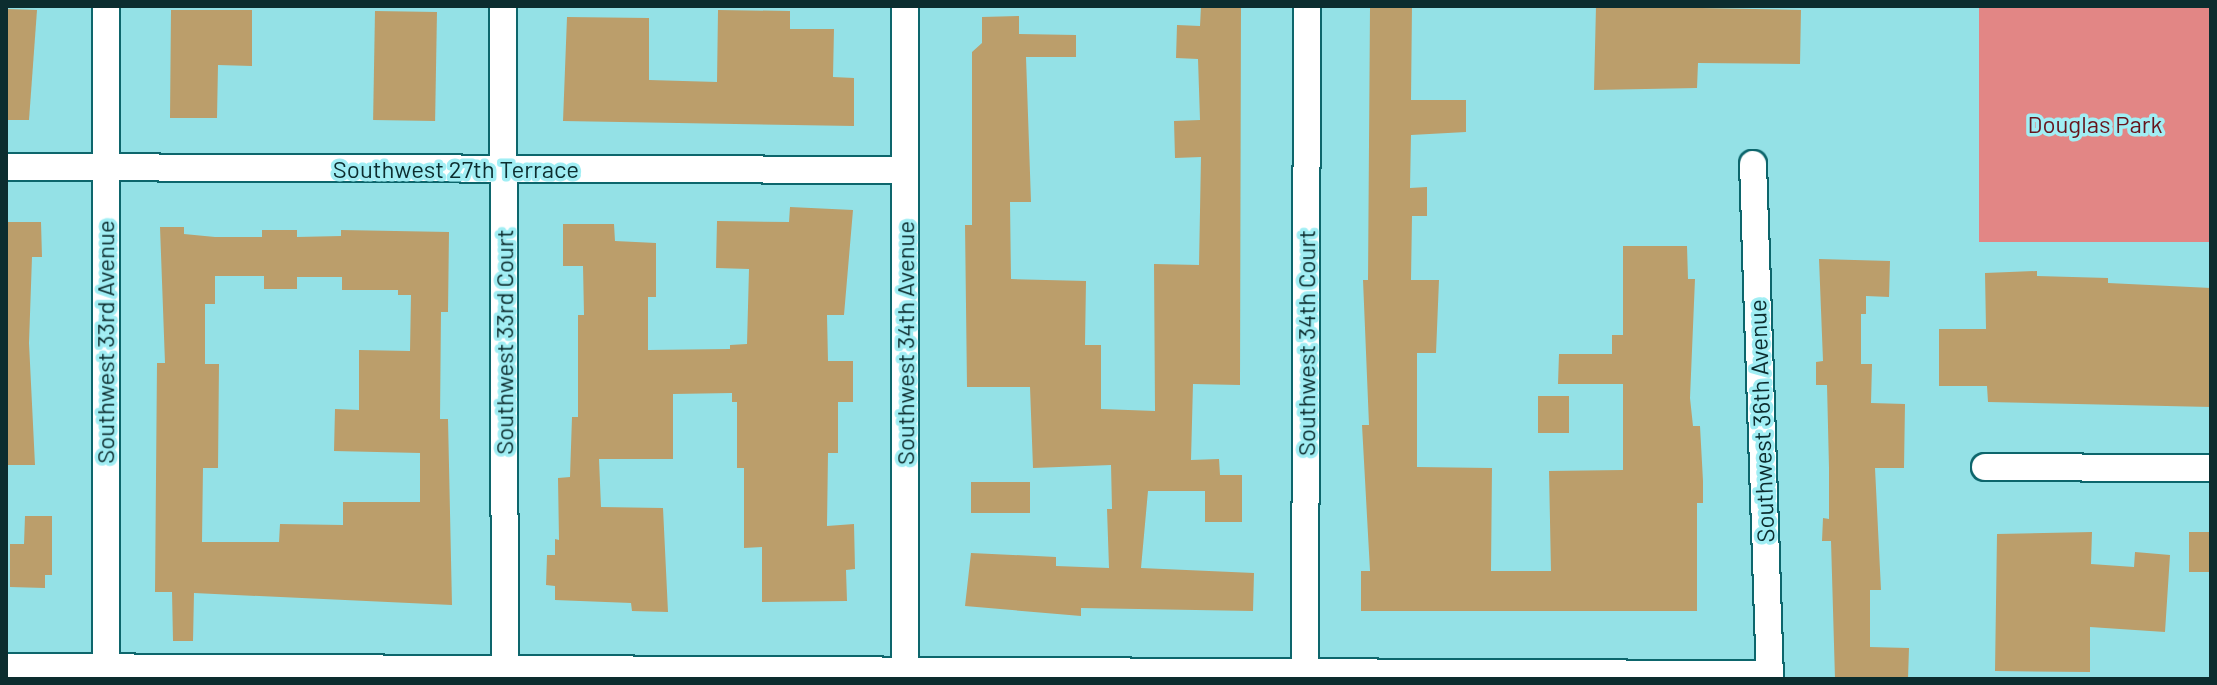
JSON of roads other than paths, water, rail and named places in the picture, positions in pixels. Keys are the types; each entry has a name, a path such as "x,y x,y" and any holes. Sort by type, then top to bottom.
{"street":[{"name":"Southwest 33rd Avenue","path":"106,6 106,673"},
{"name":"Southwest 33rd Court","path":"503,6 505,672"},
{"name":"Southwest 34th Avenue","path":"905,6 905,674"},
{"name":"Southwest 34th Court","path":"1305,676 1307,6"},
{"name":"Southwest 36th Avenue","path":"1753,164 1770,677"},
{"name":"Southwest 27th Terrace","path":"6,167 905,170"},
{"path":"1985,467 2211,468"},
{"path":"6,667 106,673 1770,677"}],"park label":[{"name":"Douglas Park","path":"2095,124"}]}
